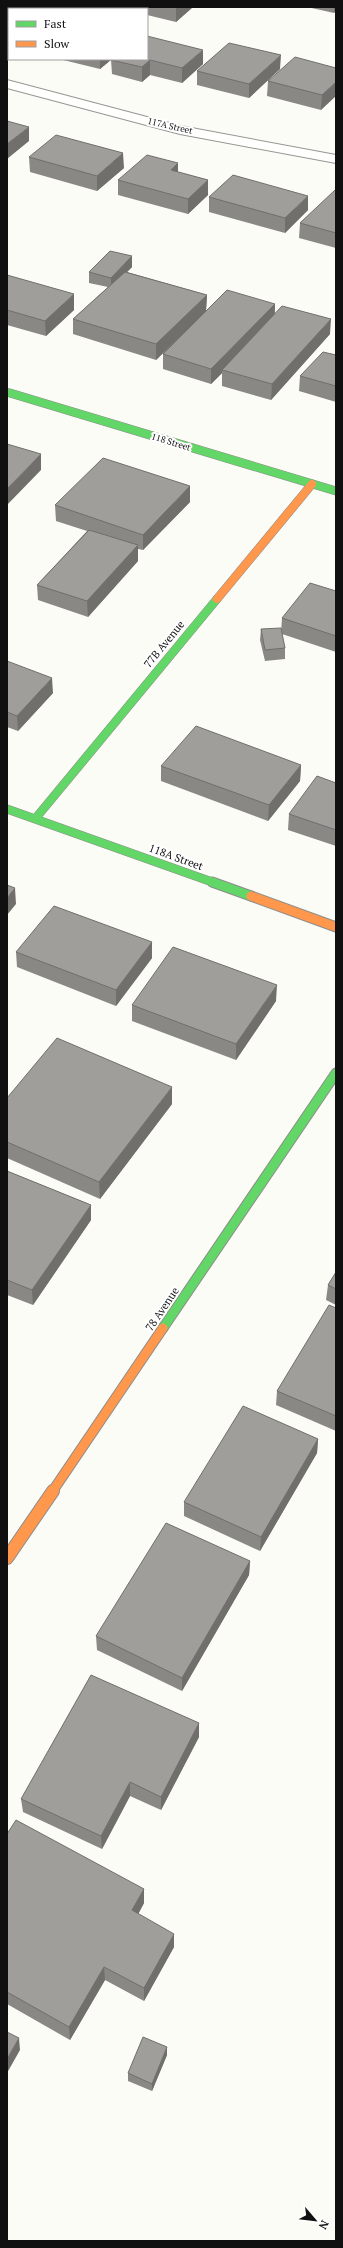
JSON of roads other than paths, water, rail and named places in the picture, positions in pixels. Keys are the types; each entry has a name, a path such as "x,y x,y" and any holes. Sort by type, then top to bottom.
{"street":[{"name":"117A Street","path":"7,84 180,130 336,159"},
{"name":"118 Street","path":"7,392 336,491"},
{"name":"77B Avenue","path":"35,819 312,484"},
{"name":"118A Street","path":"7,809 336,927"},
{"name":"78 Avenue","path":"7,1558 336,1073"}]}
